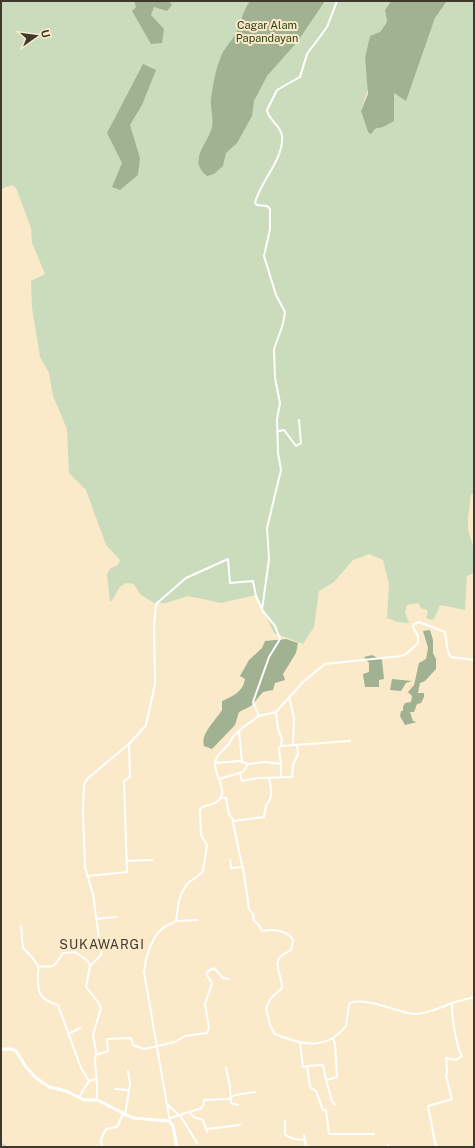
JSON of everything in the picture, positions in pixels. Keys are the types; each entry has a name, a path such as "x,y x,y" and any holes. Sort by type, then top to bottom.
{"main road":[{"path":"2,1049 16,1051 23,1064 41,1082 49,1087 66,1091 84,1100 97,1100 124,1114 139,1119 170,1120 177,1147"}],"street":[{"path":"262,610 269,559 268,528 281,470 278,453 277,417 280,403 275,378 274,349 283,324 285,312 276,295 264,256 270,229 270,209 267,206 257,205 255,202 276,160 282,138 278,126 268,114 267,110 277,90 300,77 307,54 327,27 337,1"},
{"path":"278,431 284,430 296,446 300,445 302,443 299,420"},
{"path":"97,1100 97,1078 95,1066 96,1055 93,1035 101,1008 95,997 86,989 90,966 101,952 93,894 87,876 82,811 84,785 87,779 129,743 146,725 155,684 154,627 156,604 186,578 228,559 230,583 254,581 256,596 262,610 274,626 280,640 269,657 253,702 259,716"},
{"path":"176,922 179,898 182,891 189,882 203,871 207,845 202,835 200,809 203,806 217,802 220,797 222,788 216,763 220,752 239,731 259,716 276,712 306,679 325,664 406,655 418,642 418,636 413,627 419,622 445,632 450,657 474,660"},
{"path":"289,697 294,715 293,745"},
{"path":"276,712 278,729 282,739 279,749 281,777"},
{"path":"239,731 242,762"},
{"path":"281,746 350,741"},
{"path":"87,876 126,874 127,861 124,781 130,777 129,743"},
{"path":"240,774 242,781 293,776 293,765 298,753 298,745"},
{"path":"216,763 242,762 248,764 266,762 281,764"},
{"path":"219,779 244,772 248,764"},
{"path":"233,821 264,817 266,805 269,802 272,793 269,778"},
{"path":"220,797 226,798 229,816 233,821 243,867 249,909 253,914 254,921 259,925 261,931 274,930 290,935 294,940 291,950 279,958 277,964 282,978 282,988 271,998 266,1008 273,1032 300,1043 325,1042 333,1038 346,1026 347,1008 351,1002 360,1001 414,1015 474,997"},
{"path":"127,861 152,860"},
{"path":"230,860 232,868 243,867"},
{"path":"96,919 116,917"},
{"path":"197,920 176,922 167,925 159,932 145,962 144,972 170,1120 179,1115 190,1113 195,1109 202,1108 204,1100 230,1098 235,1095 255,1092"},
{"path":"21,926 23,948 34,958 38,966 41,995 49,1004 58,1005 81,1068 89,1081"},
{"path":"38,966 55,966 63,953 74,952 88,961 90,966"},
{"path":"96,1055 108,1051 106,1039 131,1038 132,1045 142,1049 175,1042 185,1036 208,1032 209,1025 205,1004 212,983 207,975 208,971 214,968 223,978 229,979"},
{"path":"436,1147 428,1106 452,1099 446,1076 448,1072 446,1058 456,1060 462,1056 459,1052 458,1039 455,1032 452,1004"},
{"path":"68,1034 80,1028"},
{"path":"326,1080 337,1077 335,1044 333,1038"},
{"path":"300,1043 303,1067 324,1065 326,1080 332,1101 335,1105"},
{"path":"307,1066 310,1087 316,1091 323,1110 326,1110 329,1134 374,1134"},
{"path":"226,1068 230,1087 231,1103 238,1104"},
{"path":"102,1147 102,1139 106,1129 117,1127 124,1114 129,1090 128,1071"},
{"path":"79,1097 89,1081 97,1078"},
{"path":"116,1089 129,1090"},
{"path":"168,1104 179,1115 197,1143"},
{"path":"190,1113 194,1118 204,1120 207,1130 240,1125"},
{"path":"284,1121 286,1135 294,1139 305,1140"},
{"path":"304,1136 306,1147"}],"green space":[{"path":"1,1 391,1 385,10 387,22 369,43 365,58 368,89 361,111 368,132 383,127 392,118 394,93 406,100 435,18 447,1 474,1 474,494 471,494 468,530 473,546 474,573 467,576 465,610 440,605 434,619 430,620 426,617 428,613 427,610 421,608 418,603 407,605 405,612 409,623 397,622 387,618 389,584 383,560 369,554 353,560 334,582 319,591 314,627 303,644 274,633 256,595 221,603 188,596 166,603 154,603 140,594 134,584 126,583 120,587 110,602 107,574 111,568 118,565 120,560 106,545 86,490 69,473 67,429 53,396 49,373 40,357 32,308 31,281 45,274 32,243 31,228 16,188 12,185 1,189"},
{"path":"134,1 169,1 172,5 167,11 154,7 151,15 164,29 162,43 151,44 132,11 136,7"},
{"name":"Cagar Alam Papandayan","path":"250,1 325,1 298,41 267,76 254,101 252,116 237,143 226,153 223,166 214,174 207,176 201,170 199,158 200,152 212,127 213,120 211,99 215,75 223,52 234,37"},
{"path":"391,1 447,1 435,18 406,101 394,93 394,121 383,127 375,129 371,134 368,132 361,111 368,94 365,58 370,36 380,32 387,22 385,10"},
{"path":"143,64 156,70 142,105 130,125 140,158 138,175 120,190 112,187 122,163 107,133"},
{"path":"430,630 433,640 433,653 436,659 436,669 425,681 420,683 418,693 424,693 424,697 421,703 417,704 414,712 410,712 413,721 417,722 405,725 400,716 401,711 403,711 405,703 411,702 412,696 408,692 414,685 419,663 426,659 428,648 423,631"},
{"path":"286,639 298,643 296,653 283,674 285,680 275,683 273,690 263,692 251,706 239,712 235,725 212,749 204,746 203,741 206,732 222,710 222,701 234,695 242,687 245,679 240,676 249,660 262,648 265,641"},
{"path":"372,655 382,660 384,679 379,680 379,687 365,687 363,674 369,672 369,663 364,657"},
{"path":"392,679 412,681 406,683 401,691 390,690"}],"waterway":[{"path":"1,1143 7,1147"}],"district":[{"name":"SUKAWARGI","path":"102,944"}]}
